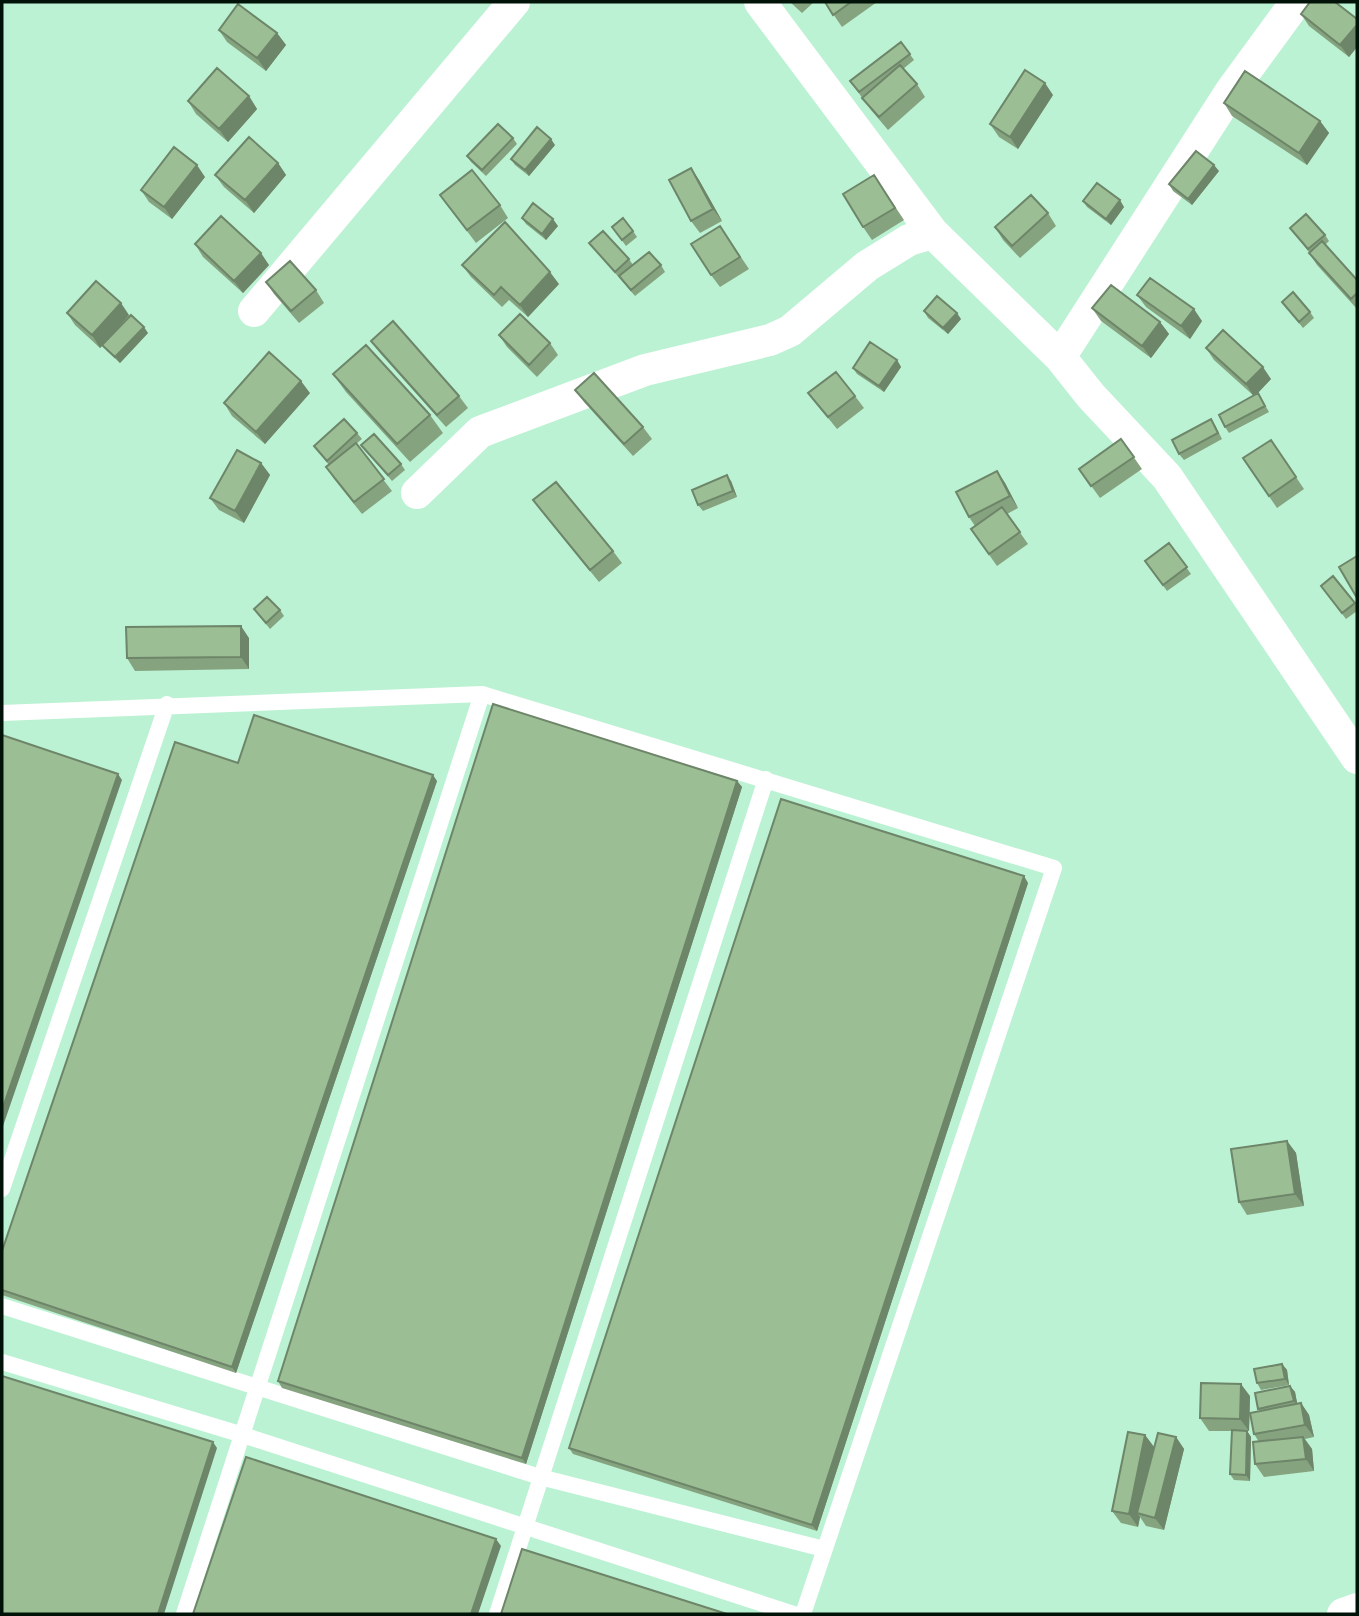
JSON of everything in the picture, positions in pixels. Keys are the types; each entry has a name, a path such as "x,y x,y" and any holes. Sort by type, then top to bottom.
{"street":[{"path":"254,311 514,2"},
{"path":"760,2 933,233 1060,358 1167,477 1357,758"},
{"path":"1060,358 1231,91 1296,2"},
{"path":"417,493 480,432 645,370 770,340 790,331 867,266 909,240 933,233"},
{"path":"1343,1614 1357,1609"}],"lane":[{"path":"184,1614 243,1435 254,1389 482,694"},
{"path":"2,713 167,704 482,694 1054,868 803,1614"},
{"path":"2,1189 167,704"},
{"path":"497,1614 766,779"},
{"path":"2,1306 254,1389 540,1477 824,1549"},
{"path":"2,1362 243,1435 794,1614"}],"building":[{"path":"825,2 851,2 833,15"},
{"path":"1310,2 1335,2 1357,19 1357,25 1340,45 1301,14"},
{"path":"238,4 277,33 257,58 219,30"},
{"path":"901,42 910,54 859,92 850,81"},
{"path":"900,65 917,84 879,117 862,98"},
{"path":"217,68 249,96 219,129 188,101"},
{"path":"1025,70 1045,83 1010,137 990,124"},
{"path":"1245,71 1320,121 1299,153 1224,103"},
{"path":"498,124 513,138 482,170 467,156"},
{"path":"537,127 551,139 525,170 511,159"},
{"path":"249,137 278,163 245,200 215,175"},
{"path":"174,147 197,165 164,207 141,190"},
{"path":"1196,151 1214,165 1188,199 1169,184"},
{"path":"691,168 713,209 691,221 669,180"},
{"path":"472,170 500,205 467,230 440,195"},
{"path":"874,175 895,208 863,227 843,194"},
{"path":"1097,183 1120,200 1106,219 1083,201"},
{"path":"1031,195 1048,213 1012,246 995,227"},
{"path":"533,203 553,219 542,234 522,218"},
{"path":"1306,214 1325,235 1308,249 1290,228"},
{"path":"221,216 261,253 234,281 195,244"},
{"path":"623,218 633,231 622,240 612,227"},
{"path":"505,222 550,272 520,305 501,287 494,295 462,265"},
{"path":"720,226 740,257 711,275 691,244"},
{"path":"603,231 629,259 615,272 589,243"},
{"path":"1322,241 1357,280 1357,293 1351,299 1309,253"},
{"path":"649,252 661,265 631,290 619,276"},
{"path":"290,261 316,290 291,311 266,282"},
{"path":"1150,278 1194,309 1181,326 1137,295"},
{"path":"96,281 121,303 92,335 67,313"},
{"path":"1111,285 1160,322 1142,346 1092,308"},
{"path":"1293,292 1310,312 1299,322 1282,302"},
{"path":"937,296 957,313 943,328 924,311"},
{"path":"520,314 550,343 529,365 499,335"},
{"path":"131,315 144,327 115,357 102,345"},
{"path":"393,321 459,396 437,415 371,341"},
{"path":"1223,330 1263,367 1246,384 1206,348"},
{"path":"870,342 897,360 879,386 853,368"},
{"path":"366,345 430,415 397,444 333,374"},
{"path":"269,352 301,381 256,432 224,403"},
{"path":"836,372 855,396 828,417 808,393"},
{"path":"594,373 643,427 624,444 575,390"},
{"path":"1258,393 1265,406 1225,427 1219,415"},
{"path":"344,419 357,433 327,461 314,446"},
{"path":"1211,419 1218,433 1179,454 1172,440"},
{"path":"374,434 401,464 388,475 361,445"},
{"path":"1121,439 1134,457 1091,486 1079,469"},
{"path":"1271,440 1296,477 1269,496 1243,458"},
{"path":"356,443 384,479 354,502 326,467"},
{"path":"237,450 261,463 235,511 210,498"},
{"path":"997,471 1010,496 969,517 956,492"},
{"path":"727,475 733,491 698,505 692,490"},
{"path":"556,482 613,551 590,570 533,500"},
{"path":"1002,507 1020,532 989,554 971,529"},
{"path":"1169,543 1187,567 1163,585 1145,561"},
{"path":"1357,556 1357,598 1339,567"},
{"path":"1333,576 1355,603 1342,613 1321,586"},
{"path":"267,597 280,610 266,623 254,609"},
{"path":"241,626 241,657 127,658 126,627"},
{"path":"493,704 737,781 522,1458 278,1381"},
{"path":"254,715 433,775 232,1367 2,1290 2,1251 175,742 238,763"},
{"path":"2,735 118,774 2,1110"},
{"path":"781,799 1024,876 812,1525 569,1448"},
{"path":"1287,1141 1295,1194 1239,1202 1231,1149"},
{"path":"1282,1364 1285,1379 1257,1383 1254,1369"},
{"path":"2,1376 213,1442 158,1614 2,1614"},
{"path":"1201,1383 1241,1384 1240,1419 1200,1418"},
{"path":"1290,1386 1294,1401 1258,1409 1255,1393"},
{"path":"1301,1403 1305,1425 1254,1434 1250,1413"},
{"path":"1232,1430 1247,1431 1246,1475 1230,1474"},
{"path":"1128,1432 1145,1435 1129,1514 1112,1511"},
{"path":"1158,1433 1176,1437 1155,1518 1137,1513"},
{"path":"1303,1437 1306,1459 1255,1464 1253,1442"},
{"path":"246,1457 496,1539 471,1614 193,1614"},
{"path":"522,1549 727,1614 501,1614"}]}
